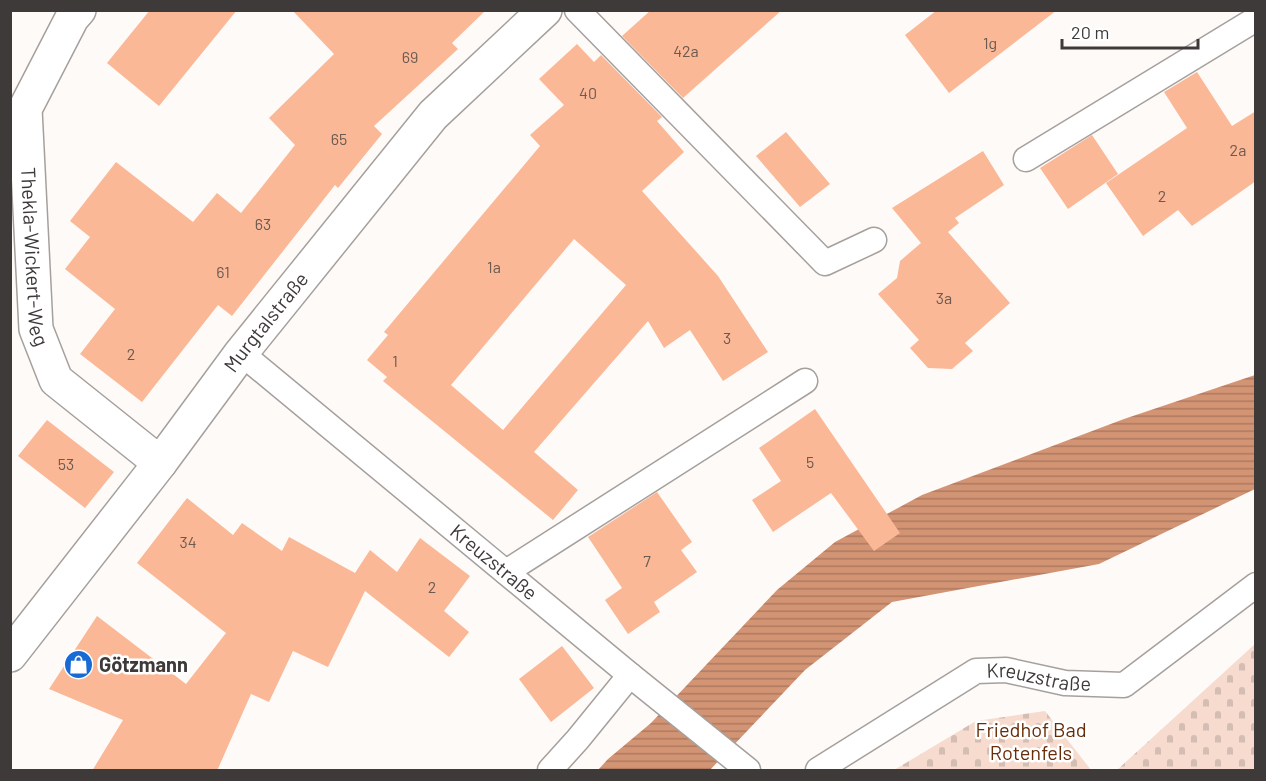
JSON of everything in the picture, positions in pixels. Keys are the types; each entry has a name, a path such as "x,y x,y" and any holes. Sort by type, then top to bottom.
{"street":[{"name":"Thekla-Wickert-Weg","path":"79,10 72,18 25,109 36,329 56,380 160,463"},
{"name":"Murgtalstraße","path":"10,655 160,463 241,353 433,116 544,10"}],"lane":[{"path":"577,10 825,263 874,240"},
{"path":"1026,159 1256,19"},
{"name":"Kreuzstraße","path":"241,353 748,771"},
{"path":"506,572 805,381"},
{"name":"Kreuzstraße","path":"818,771 976,672 1006,670 1065,683 1124,686 1256,585"},
{"path":"550,771 578,739 639,682"}],"green space":[{"name":"Friedhof Bad Rotenfels","path":"1255,644 1255,770 1117,770"},
{"name":"Friedhof Bad Rotenfels","path":"1045,711 1091,770 894,770 976,721"}],"shaded area":[{"path":"1255,375 1255,489 1099,564 892,602 805,670 710,770 598,770 651,723 777,590 835,542 922,495 1124,419"}],"building":[{"path":"150,10 237,10 159,106 107,63"},
{"path":"292,10 486,10 452,43 458,49 374,126 382,134 338,188 335,185 232,316 218,305 142,402 80,354 115,309 65,269 90,237 70,221 116,162 193,222 217,193 241,213 295,145 269,118 334,54"},
{"path":"651,10 782,10 683,98 622,36"},
{"path":"937,10 1057,10 949,93 905,35"},
{"path":"577,44 594,62 601,55 662,117 657,121 684,152 642,191 718,276 768,352 723,381 690,330 664,348 648,321 534,452 578,490 553,520 383,381 387,377 367,360 388,335 384,332 540,146 530,135 564,105 539,79","holes":["574,239 626,285 503,430 451,385"]},
{"path":"1197,72 1232,126 1256,111 1256,181 1192,226 1178,210 1143,236 1106,183 1187,128 1164,92"},
{"path":"786,132 830,184 800,207 756,156"},
{"path":"1092,135 1118,174 1068,209 1040,168"},
{"path":"983,151 1004,185 955,218 959,223 948,232 1010,303 965,343 973,351 952,369 928,368 910,348 919,340 878,294 897,278 900,261 921,243 892,208"},
{"path":"815,409 900,533 874,551 831,493 773,532 752,500 781,481 759,448"},
{"path":"47,420 114,472 85,508 18,456"},
{"path":"657,492 692,542 681,550 697,572 654,602 660,612 628,634 605,600 622,588 588,537"},
{"path":"187,498 233,535 242,523 282,551 289,537 355,573 370,550 397,572 420,538 470,576 444,611 469,632 449,657 365,591 328,667 293,651 269,702 251,694 217,771 92,771 123,720 49,689 97,616 186,684 226,633 137,563"},
{"path":"562,646 594,688 551,722 519,679"}],"place":[{"name":"Götzmann","path":"78,665"}]}
